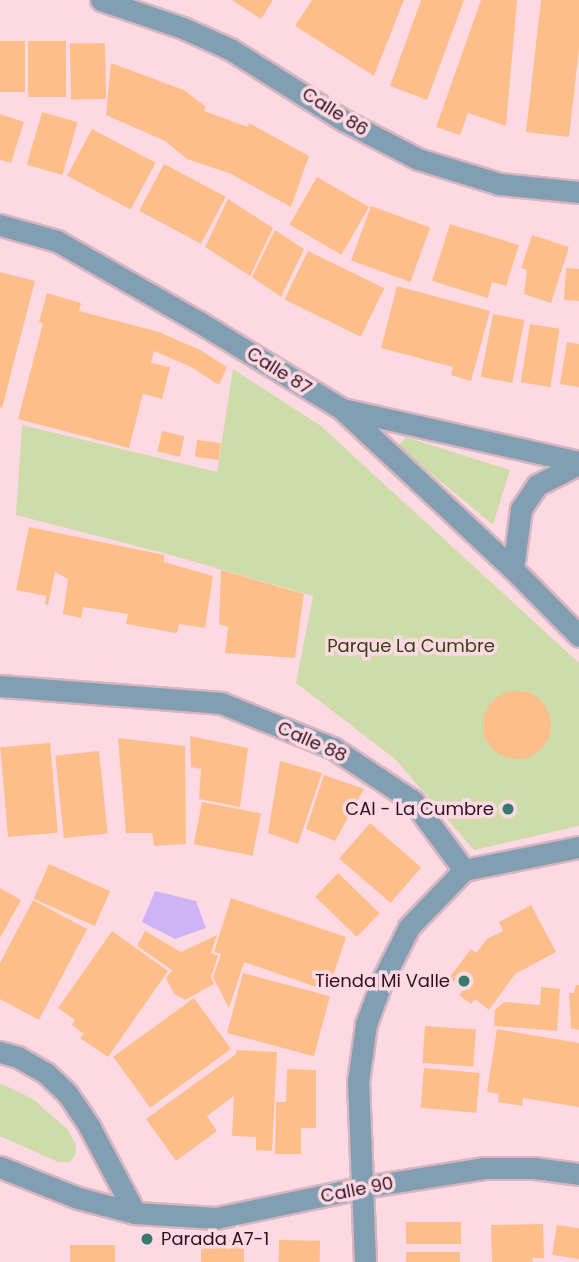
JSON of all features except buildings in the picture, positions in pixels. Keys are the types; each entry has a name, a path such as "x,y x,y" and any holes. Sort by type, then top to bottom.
{"street":[{"name":"Calle 86","path":"101,0 183,28 230,49 345,121 418,159 500,184 579,192"},
{"name":"Calle 87","path":"0,225 57,242 199,322 342,410 579,463"},
{"path":"342,410 513,569 579,636"},
{"name":"Calle 87","path":"513,569 520,509 537,485 579,463"},
{"name":"Calle 88","path":"0,686 221,704 333,748 414,801 464,870"},
{"path":"365,1262 358,1082 366,1024 382,981 409,927 464,870 579,847"},
{"path":"0,1052 18,1057 46,1073 66,1093 94,1136 135,1213"},
{"name":"Calle 90","path":"0,1167 78,1198 135,1213 216,1218 363,1188 484,1168 534,1168 579,1174"}],"green space":[{"name":"Parque La Cumbre","path":"233,369 321,426 579,663 579,826 474,850 395,759 296,683 313,596 167,554 16,515 22,425 217,472"},
{"path":"406,437 510,470 493,525 398,446"},
{"path":"0,1083 33,1099 67,1129 76,1144 75,1155 70,1162 58,1162 0,1136"}],"shaded area":[{"path":"155,891 196,901 206,928 175,939 142,922"}],"place":[{"name":"CAI - La Cumbre","path":"508,809"},
{"name":"Tienda Mi Valle","path":"464,981"},
{"name":"Parada A7-1","path":"147,1239"}]}
